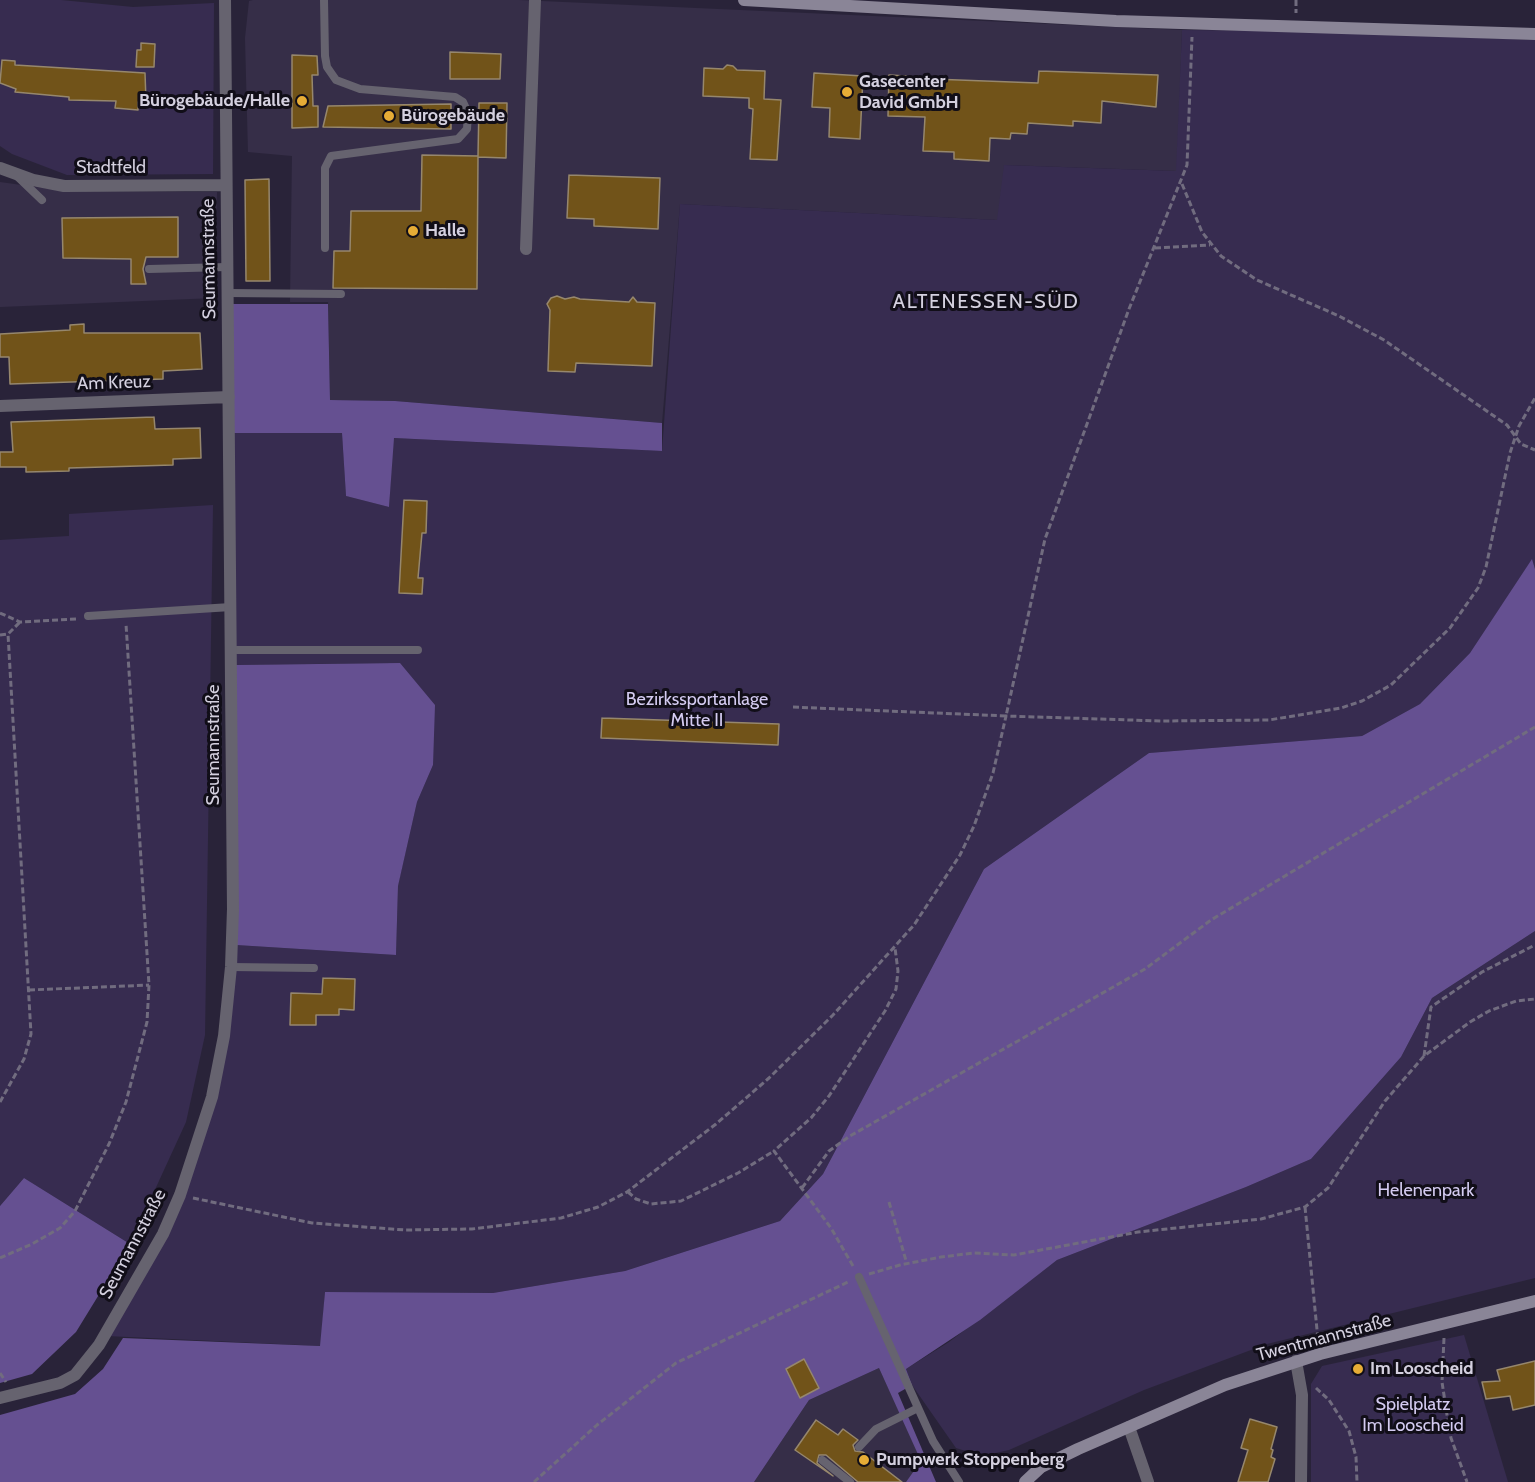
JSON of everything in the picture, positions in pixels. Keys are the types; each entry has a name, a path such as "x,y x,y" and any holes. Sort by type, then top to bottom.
{"street":[{"name":"Seumannstraße","path":"0,1398 60,1383 75,1375 88,1361 163,1234 180,1195 212,1097 224,1036 231,967 232,650 225,0"},
{"path":"526,249 535,0"},
{"path":"744,0 1193,24 1535,34"},
{"name":"Stadtfeld","path":"0,168 64,186 226,185"},
{"name":"Am Kreuz","path":"0,406 229,397"},
{"name":"Twentmannstraße","path":"1025,1482 1041,1467 1225,1385 1298,1367 1320,1354 1535,1301"},
{"path":"1298,1367 1302,1395 1301,1482"},
{"path":"1129,1427 1148,1482"}],"lane":[{"path":"324,0 325,56 327,67 336,80 360,89 455,98 463,102 468,112 467,129 458,139 331,156 325,168 325,248"},
{"path":"15,174 42,200"},
{"path":"149,269 227,267"},
{"path":"227,293 341,294"},
{"path":"88,616 231,607"},
{"path":"232,650 418,650"},
{"path":"231,967 314,968"},
{"path":"859,1277 918,1408 949,1471 959,1482"},
{"path":"859,1447 876,1429 918,1408"},
{"path":"822,1460 850,1482"}],"path":[{"path":"180,1195 312,1223 405,1230 472,1229 523,1224 598,1207 627,1192 716,1124 769,1078 895,948 937,892 964,845 985,800 1045,539 1130,309 1182,184 1187,165 1193,24"},
{"path":"1182,184 1210,245 1233,266 1257,280 1339,316 1384,340 1507,425 1516,438 1535,450"},
{"path":"1155,248 1210,245"},
{"path":"793,707 1006,716 1245,721 1318,714 1362,701 1391,685 1413,665 1450,628 1478,588 1486,567 1510,453 1527,409 1535,398"},
{"path":"0,613 20,622 79,619 88,616"},
{"path":"0,1258 60,1228 85,1193 126,1102 147,1022 149,985 125,613"},
{"path":"0,635 9,634 20,622"},
{"path":"0,1102 24,1059 31,1034 9,634"},
{"path":"802,1188 829,1151 850,1136 1145,969 1211,920 1535,727"},
{"path":"1424,1056 1431,1007 1482,972 1535,945"},
{"path":"627,1192 636,1199 651,1204 681,1201 738,1173 774,1151 811,1118 829,1096 885,1011 896,989 898,971 895,948"},
{"path":"29,990 149,985"},
{"path":"868,1274 907,1264 974,1253 1014,1255 1138,1232 1261,1219 1305,1207 1328,1188 1385,1101 1424,1056 1489,1011 1516,1001 1535,999"},
{"path":"534,1482 597,1425 676,1363 859,1277 831,1228 774,1151"},
{"path":"889,1202 907,1264"},
{"path":"1305,1207 1320,1354"},
{"path":"1444,1325 1442,1382 1451,1438 1467,1482"},
{"path":"1298,1367 1329,1400 1342,1419 1353,1442 1357,1482"}],"shaded area":[{"path":"519,0 1182,30 1177,171 1005,165 998,220 680,204 662,423 395,401 330,400 328,302 290,302 292,156 248,152 245,38 249,1"},
{"path":"0,182 64,191 217,192 214,298 0,307"},
{"path":"231,304 328,304 330,400 395,401 662,423 662,451 394,438 389,507 346,496 342,433 232,433"},
{"path":"1532,559 1535,569 1535,931 1432,998 1401,1057 1311,1159 1246,1187 1057,1260 980,1320 906,1369 912,1385 898,1393 936,1482 906,1482 921,1461 879,1368 809,1400 754,1482 0,1482 0,1415 75,1394 103,1369 123,1338 320,1346 325,1292 493,1293 625,1271 780,1221 823,1174 984,869 1149,753 1362,736 1420,704 1470,653"},
{"path":"400,663 435,705 433,765 417,802 398,886 396,955 236,945 236,665"},
{"path":"24,1178 130,1244 76,1332 32,1374 0,1383 0,1206"},
{"path":"879,1368 922,1461 906,1482 754,1482 809,1400"}],"green space":[{"path":"0,0 61,0 133,7 214,3 213,174 67,175 12,154 0,146"},
{"name":"Bezirkssportanlage Mitte II","path":"1182,30 1290,31 1535,40 1535,569 1532,560 1470,653 1420,704 1362,736 1149,753 984,869 823,1174 780,1221 625,1271 493,1293 325,1292 321,1346 107,1336 197,1156 236,945 396,955 398,885 417,802 433,765 389,663 236,665 232,433 342,433 346,496 389,507 393,438 662,451 680,204 997,220 1004,165 1176,171"},
{"path":"213,505 205,1035 186,1122 130,1244 24,1178 0,1206 0,540 69,536 69,514"},
{"name":"Helenenpark","path":"1535,931 1535,1278 1267,1344 1144,1390 1009,1450 982,1456 956,1448 912,1385 906,1369 949,1342 1057,1260 1246,1187 1311,1159 1401,1057 1432,998"},
{"name":"Spielplatz Im Looscheid","path":"1464,1335 1508,1482 1311,1482 1311,1384 1322,1366"}],"building":[{"path":"141,43 155,44 154,67 136,67 137,50 141,50"},
{"path":"450,52 501,54 500,79 450,79"},
{"name":"Bürogebäude/Halle","path":"292,55 317,56 318,75 312,75 313,106 318,106 318,127 292,128"},
{"path":"2,60 15,61 15,65 145,73 146,101 138,102 138,110 115,108 116,101 69,100 69,97 15,92 16,89 0,83"},
{"path":"727,65 737,70 765,71 764,99 781,100 777,160 750,159 753,109 749,108 749,98 703,96 704,68 723,69"},
{"path":"1039,71 1158,75 1156,107 1102,101 1101,123 1073,121 1073,126 1028,123 1027,134 1011,133 1010,139 990,138 989,161 954,159 954,152 923,151 925,117 888,116 889,75 906,76 906,78 1038,83"},
{"name":"Gasecenter David GmbH","path":"814,73 863,76 860,139 829,137 830,108 812,107"},
{"name":"Halle","path":"479,103 507,103 506,158 478,157 477,289 333,288 334,251 350,251 351,211 421,211 422,155 478,156"},
{"name":"Bürogebäude","path":"451,104 451,129 323,127 328,106"},
{"path":"569,175 660,178 658,229 594,226 594,219 567,218"},
{"path":"269,179 270,281 246,281 245,180"},
{"path":"178,217 178,257 146,257 143,269 146,284 131,284 131,259 63,258 62,218"},
{"path":"557,296 565,299 574,297 629,302 633,297 637,302 655,303 652,366 576,363 575,372 548,371 550,310 547,304 551,298"},
{"path":"84,324 84,333 200,333 202,369 163,371 163,379 10,384 9,357 0,357 0,334 70,330 70,325"},
{"path":"154,417 155,429 200,428 201,458 173,459 173,465 69,468 69,471 26,472 26,467 0,467 0,452 13,452 11,422"},
{"path":"404,500 427,501 426,533 422,533 418,578 423,578 422,594 399,593"},
{"path":"602,718 779,724 778,745 601,738"},
{"path":"323,978 355,979 354,1010 339,1009 339,1015 316,1015 316,1025 290,1025 291,993 322,994"},
{"path":"804,1359 819,1388 800,1398 786,1369"},
{"path":"1535,1361 1535,1405 1513,1410 1510,1396 1486,1399 1482,1382 1500,1381 1497,1370"},
{"path":"1250,1419 1277,1427 1271,1449 1273,1450 1271,1457 1275,1459 1268,1482 1238,1482 1248,1450 1241,1448"},
{"path":"816,1420 838,1435 843,1429 858,1440 853,1445 855,1451 863,1452 902,1482 858,1482 826,1455 819,1455 817,1463 833,1476 795,1450"}],"place":[{"name":"Gasecenter David GmbH","path":"847,92"},
{"name":"Bürogebäude/Halle","path":"302,101"},
{"name":"Bürogebäude","path":"389,116"},
{"name":"Halle","path":"413,231"},
{"name":"Im Looscheid","path":"1358,1369"},
{"name":"Pumpwerk Stoppenberg","path":"864,1460"}],"district":[{"name":"ALTENESSEN-SÜD","path":"986,302"}]}
